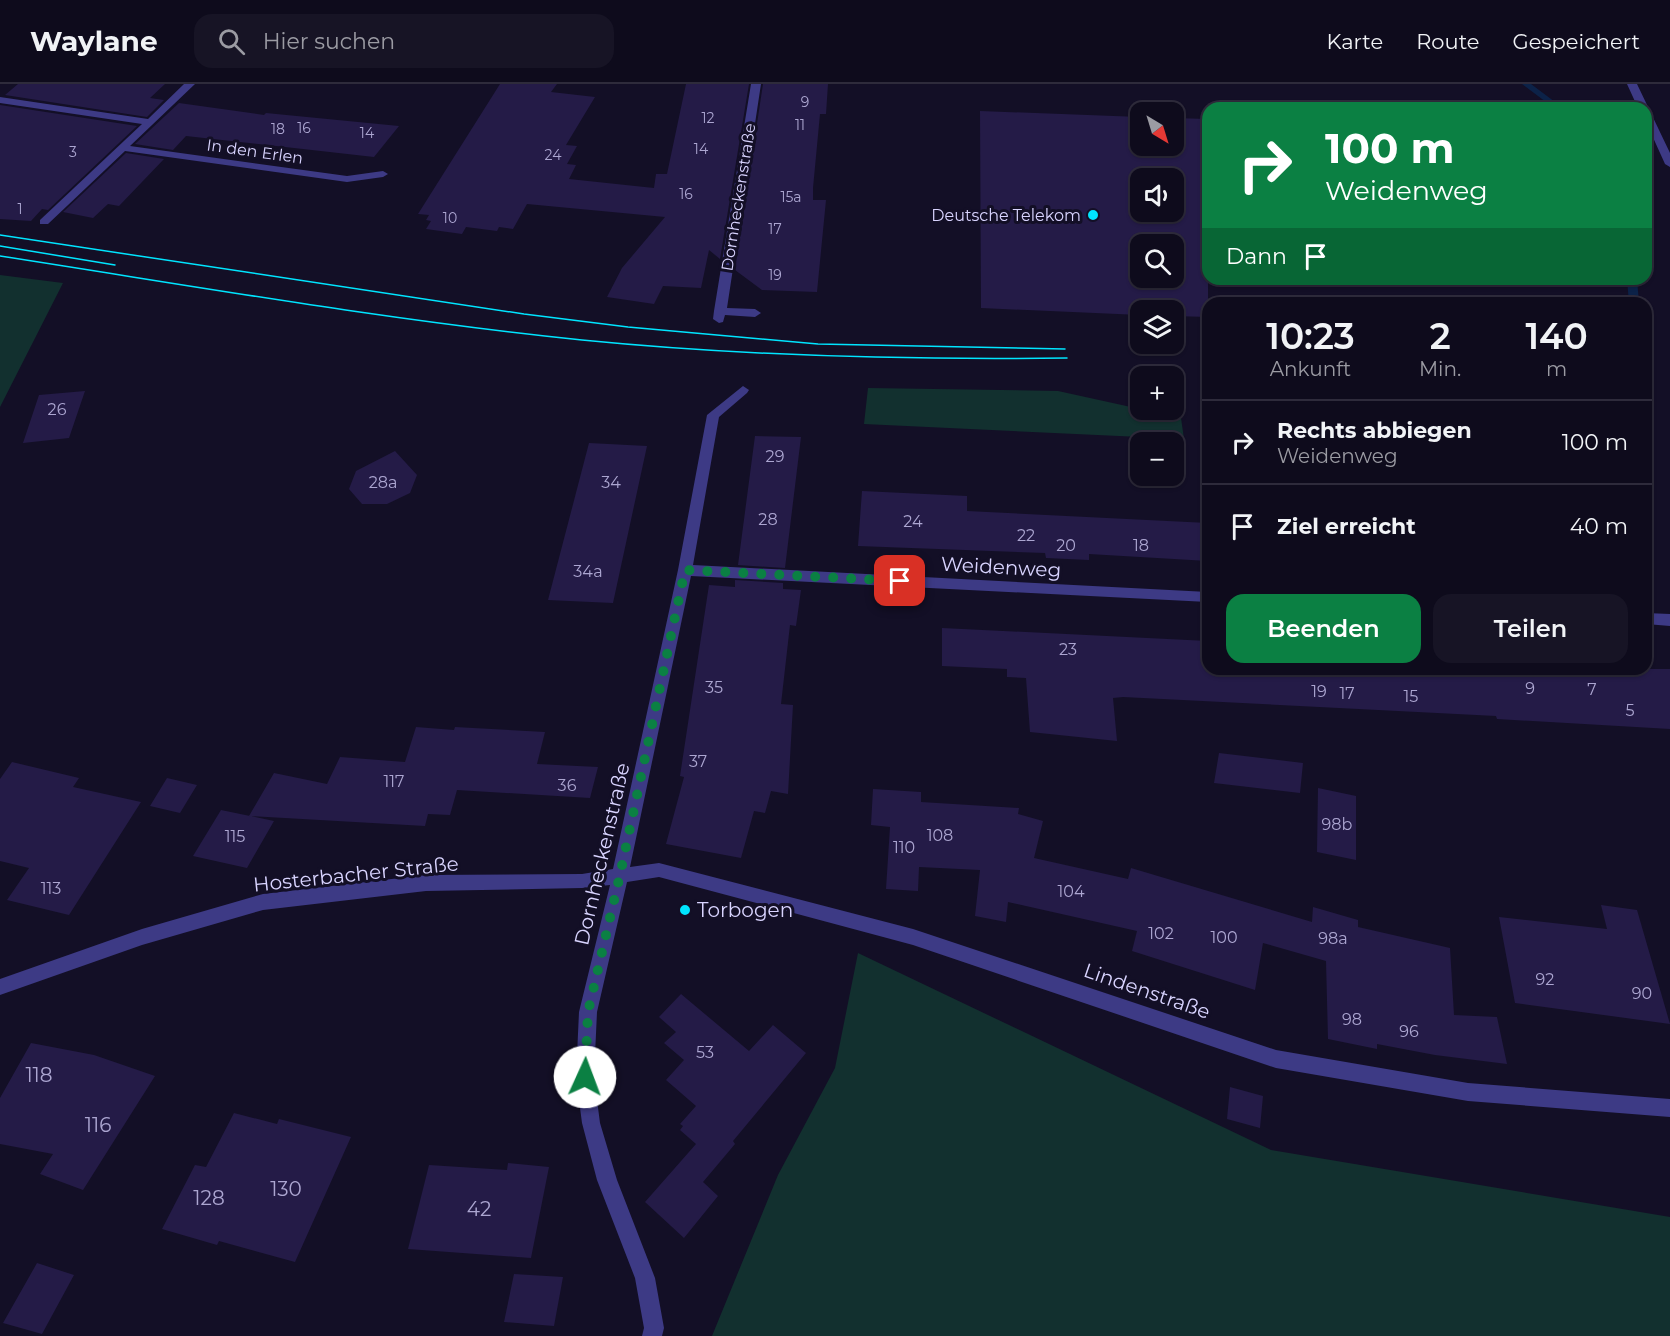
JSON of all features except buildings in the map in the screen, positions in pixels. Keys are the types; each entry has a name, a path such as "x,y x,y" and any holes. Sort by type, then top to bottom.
{"street":[{"path":"44,222 190,84"},
{"name":"Dornheckenstraße","path":"755,313 719,315 756,84"},
{"path":"1632,84 1640,102"},
{"path":"0,100 150,122"},
{"path":"1652,125 1670,164"},
{"name":"In den Erlen","path":"124,148 347,179 383,174"},
{"name":"Dornheckenstraße","path":"655,1333 645,1278 607,1180 591,1123 585,1077 588,1012 620,875 685,570 713,416 744,390"},
{"name":"Weidenweg","path":"685,570 1202,597"},
{"path":"1652,619 1670,620"},
{"name":"Lindenstraße","path":"620,875 659,870 913,937 1276,1059 1468,1092 1670,1108"},
{"name":"Hosterbacher Straße","path":"0,987 142,936 263,902 426,883 582,881 620,875"}],"green space":[{"path":"0,275 63,283 0,407"},
{"path":"868,388 1058,391 1130,407 1130,420 1181,420 1183,432 1130,432 1130,436 864,424"},
{"path":"858,953 1271,1150 1670,1217 1670,1336 712,1336 778,1175 835,1068"}],"waterway":[{"path":"1526,84 1551,102"},
{"path":"1632,285 1634,297"}],"tram line":[{"path":"0,235 524,314 628,327 818,344 1065,349"},
{"path":"0,246 115,265"},
{"path":"0,256 363,313 582,340 703,350 824,356 1067,358"}],"place":[{"name":"Deutsche Telekom","path":"1093,215"},
{"name":"Torbogen","path":"685,910"}],"route":[{"path":"585,1077 588,1012 620,875 685,570 900,581"}]}
